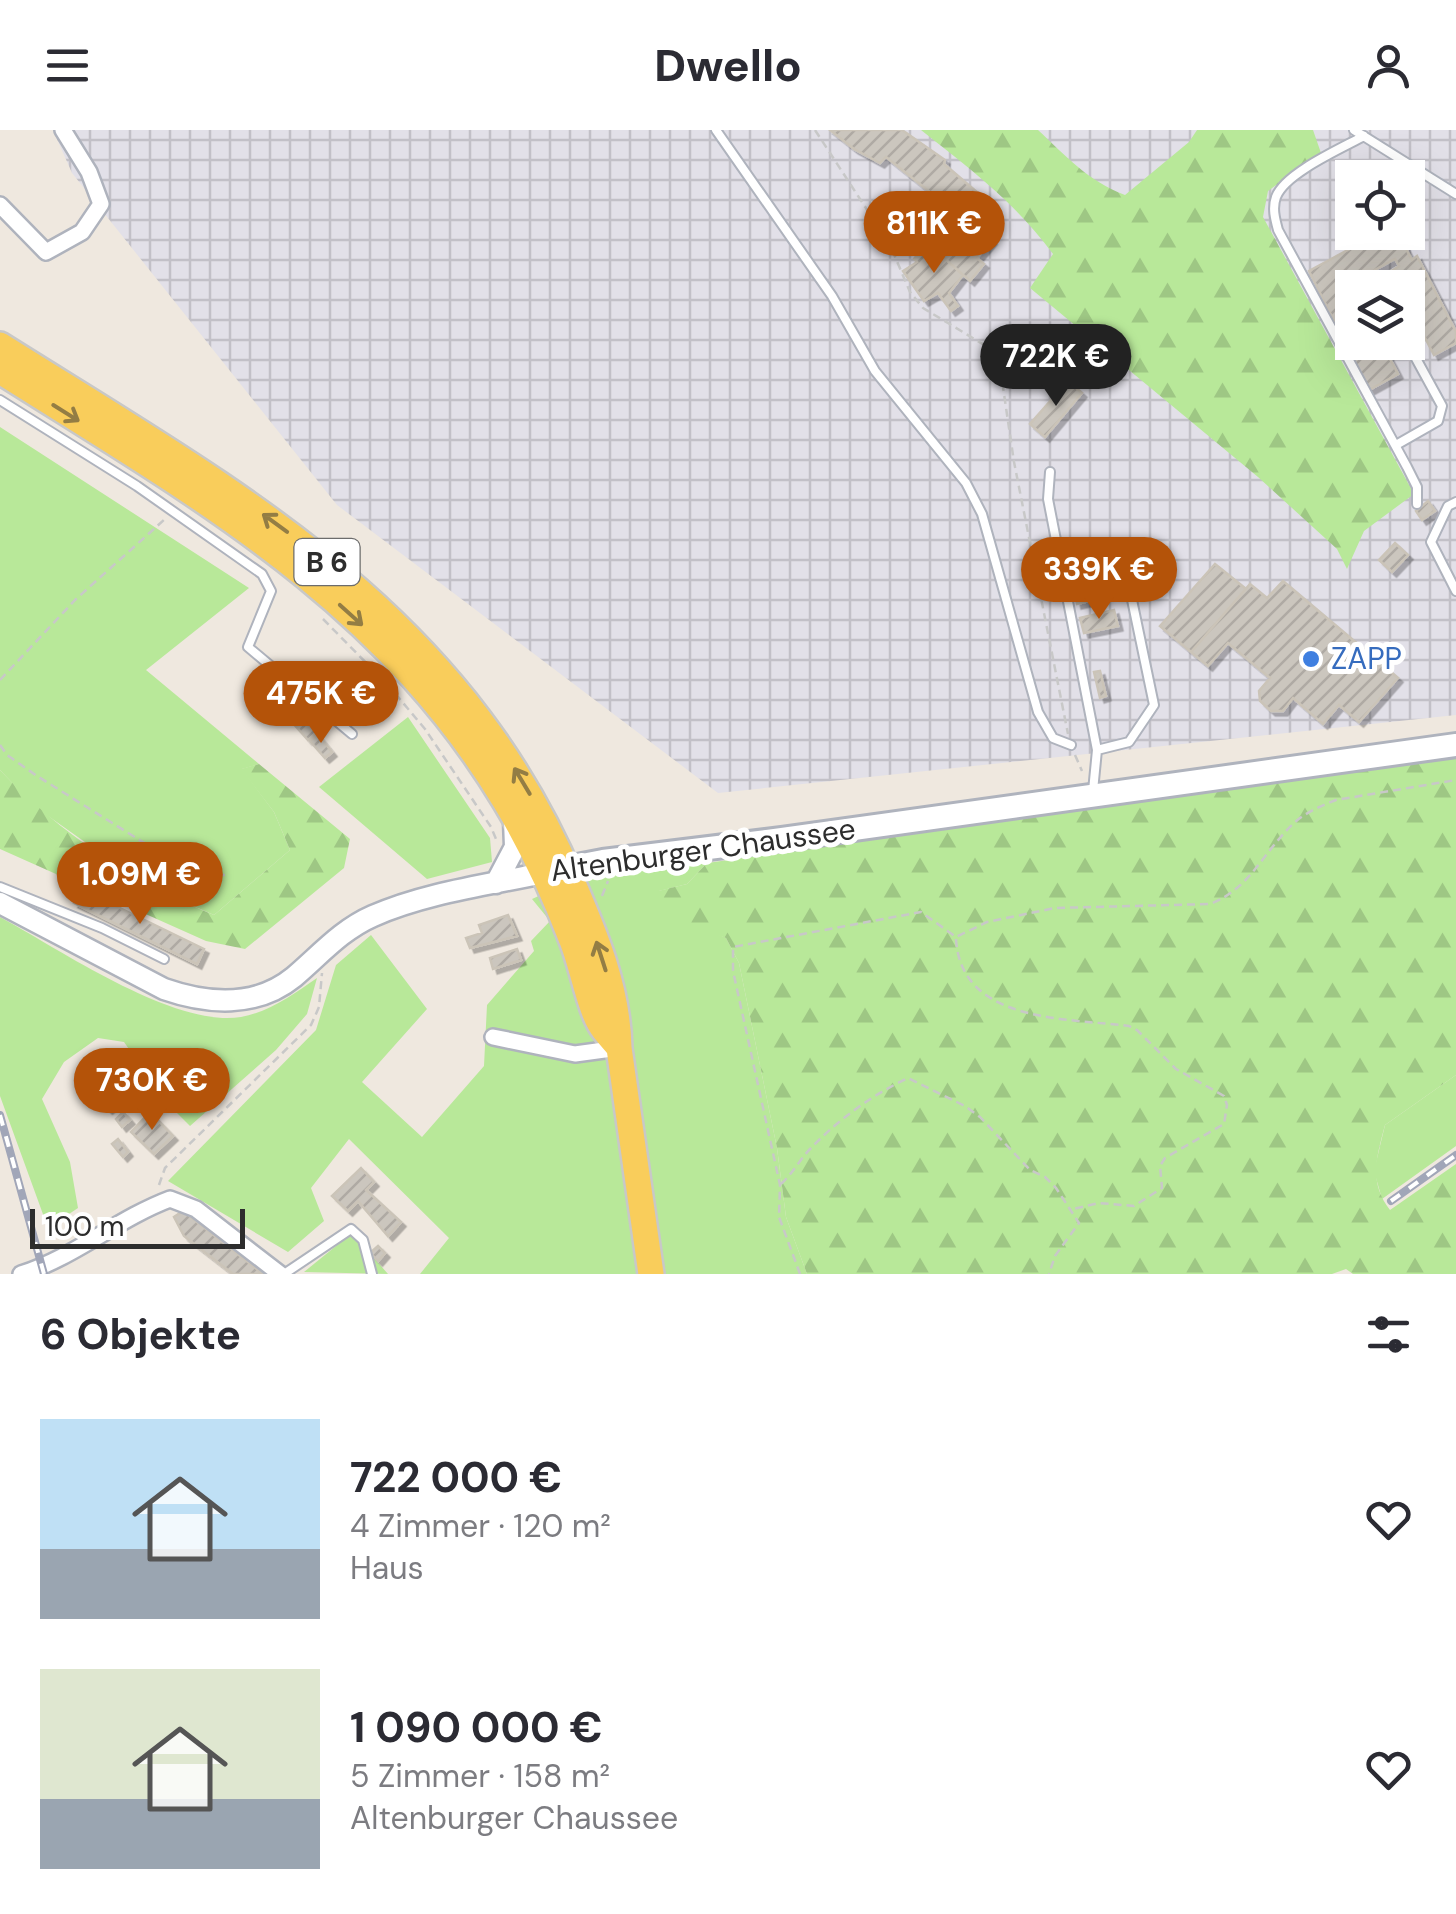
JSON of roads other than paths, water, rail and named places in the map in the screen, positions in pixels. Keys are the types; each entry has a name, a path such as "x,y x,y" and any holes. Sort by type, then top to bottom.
{"main road":[{"name":"B 6","path":"0,345 239,498 312,550 390,616 490,731 529,792 555,870"},
{"name":"B 6","path":"0,371 205,501 280,554 380,640 472,751 555,870 604,960 619,1019 651,1274"},
{"name":"Altenburger Chaussee","path":"555,870 1456,746"}],"street":[{"path":"0,205 46,252 82,232 101,204 89,172 64,130"},
{"path":"496,883 512,854 514,816"},
{"name":"Altenburger Chaussee","path":"0,902 164,989 187,997 230,1001 261,995 292,979 340,935 372,917 555,870"},
{"path":"493,1037 575,1054 620,1048"},
{"path":"21,1274 67,1256 170,1199 196,1209 282,1274"}],"lane":[{"path":"716,130 832,296 875,371 966,483 982,514 1038,712 1052,738 1071,745"},
{"path":"1354,130 1402,160"},
{"path":"1364,136 1292,178 1276,194 1274,212 1278,230 1417,487 1417,504"},
{"path":"1425,175 1456,194"},
{"path":"1396,445 1438,421 1442,406 1417,360"},
{"path":"0,400 173,511 266,579 271,590 248,647 352,734"},
{"path":"1050,472 1048,499 1097,750 1092,795"},
{"path":"1456,502 1448,506 1431,542 1456,591"},
{"path":"1097,750 1129,742 1154,705 1131,595"},
{"path":"0,887 102,928 164,959"},
{"path":"282,1274 351,1229 363,1240 372,1274"}],"railway":[{"path":"970,208 999,231"},
{"path":"0,1115 44,1274"},
{"path":"1391,1201 1456,1155"}],"place":[{"name":"ZAPP","path":"1311,659"}]}
